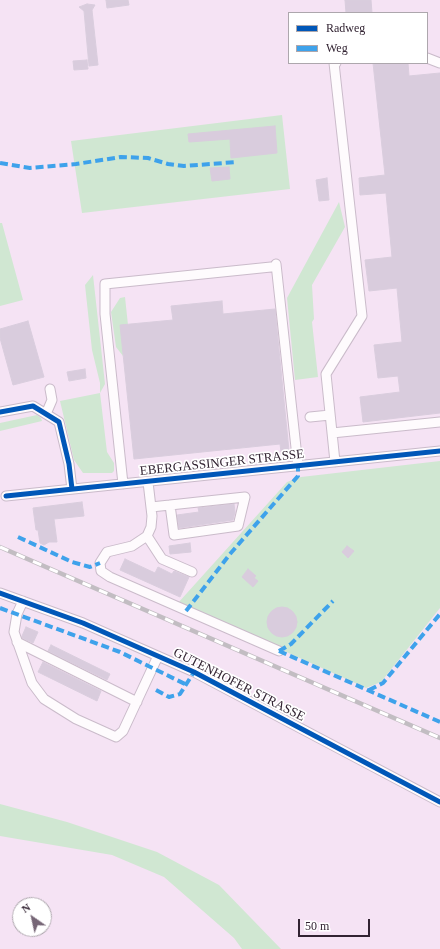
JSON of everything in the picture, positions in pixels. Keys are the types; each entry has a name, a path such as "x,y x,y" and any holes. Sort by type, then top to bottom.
{"street":[{"path":"428,58 440,63"},
{"path":"334,64 362,316 326,374 335,462"},
{"path":"123,484 105,314 105,284 274,266 298,466"},
{"path":"46,414 52,400 50,389"},
{"path":"0,412 33,406 59,422 69,464 72,489"},
{"path":"310,417 330,415"},
{"path":"332,433 440,422"},
{"name":"EBERGASSINGER STRASSE","path":"6,496 440,451"},
{"path":"148,482 151,507 151,527 147,536 132,546 107,552 100,563 101,571 110,577 279,651"},
{"path":"151,507 245,497 238,526 174,535 170,505"},
{"path":"147,536 162,559 192,572"},
{"name":"GUTENHOFER STRASSE","path":"0,592 83,623 194,672 440,802"},
{"path":"23,601 14,626 32,683 44,699 76,719 116,737 123,732 158,656"},
{"path":"18,642 137,702"}],"green space":[{"path":"282,115 290,189 82,213 71,141"},
{"path":"339,202 345,227 312,285 314,319 312,322 318,377 295,380 287,298"},
{"path":"0,223 2,223 23,300 0,306"},
{"path":"93,275 105,384 100,393 100,383 92,350 85,285"},
{"path":"125,297 128,325 123,356 116,347 111,312 120,298"},
{"path":"100,393 107,452 114,463 114,471 112,473 83,473 74,460 60,401"},
{"path":"37,415 42,421 0,431 0,423"},
{"path":"440,461 440,608 381,682 366,688 178,603 287,482 301,477"},
{"path":"0,804 67,822 157,852 219,885 281,949 242,949 234,938 164,877 112,855 0,836"}],"building":[{"path":"106,0 128,0 129,5 107,8"},
{"path":"345,0 371,0 372,12 346,12"},
{"path":"87,4 95,5 92,10 98,65 89,66 84,11 79,7"},
{"path":"87,60 88,69 74,70 73,61"},
{"path":"373,64 408,64 409,76 440,73 440,413 363,422 360,397 400,392 398,376 378,378 374,345 402,342 397,288 369,291 365,260 392,257 386,193 360,195 359,178 385,175"},
{"path":"275,126 277,153 231,158 230,139 189,142 188,134"},
{"path":"229,167 230,179 212,181 210,168"},
{"path":"327,178 329,200 319,201 316,180"},
{"path":"222,301 223,314 275,309 289,451 281,452 280,444 134,459 120,325 173,320 171,306"},
{"path":"28,321 44,377 13,385 0,338 0,329"},
{"path":"85,369 86,378 69,381 67,372"},
{"path":"82,502 84,516 54,519 57,542 49,542 44,545 40,543 38,530 36,530 33,508"},
{"path":"234,504 235,512 233,520 179,528 177,515 199,512 198,508"},
{"path":"190,543 191,552 170,554 169,546"},
{"path":"347,546 354,551 348,558 342,552"},
{"path":"125,559 155,573 158,567 172,574 174,571 189,577 180,597 120,570"},
{"path":"248,569 256,576 254,578 258,581 253,587 242,577"},
{"path":"282,607 292,612 297,622 292,632 282,637 272,632 267,622 272,612"},
{"path":"26,627 38,632 33,643 22,638"},
{"path":"51,645 110,674 107,680 48,651"},
{"path":"43,662 101,691 97,701 38,672"}],"railway":[{"path":"0,547 440,738"}],"marked path":[{"path":"0,163 30,168 76,164 121,157 148,158 168,164 184,166 237,162"},
{"path":"186,611 230,554 298,476 298,466"},
{"path":"18,537 72,562 90,567 100,563"},
{"path":"279,651 291,644 333,601"},
{"path":"0,608 120,652 187,685"},
{"path":"369,690 383,683 440,614"},
{"path":"279,651 440,722"},
{"path":"156,690 169,697 180,694 194,672"}],"cycle path":[{"path":"0,412 33,406 59,422 69,464 72,489"},
{"path":"6,496 440,451"},
{"path":"0,593 83,623 194,672 440,802"}]}
